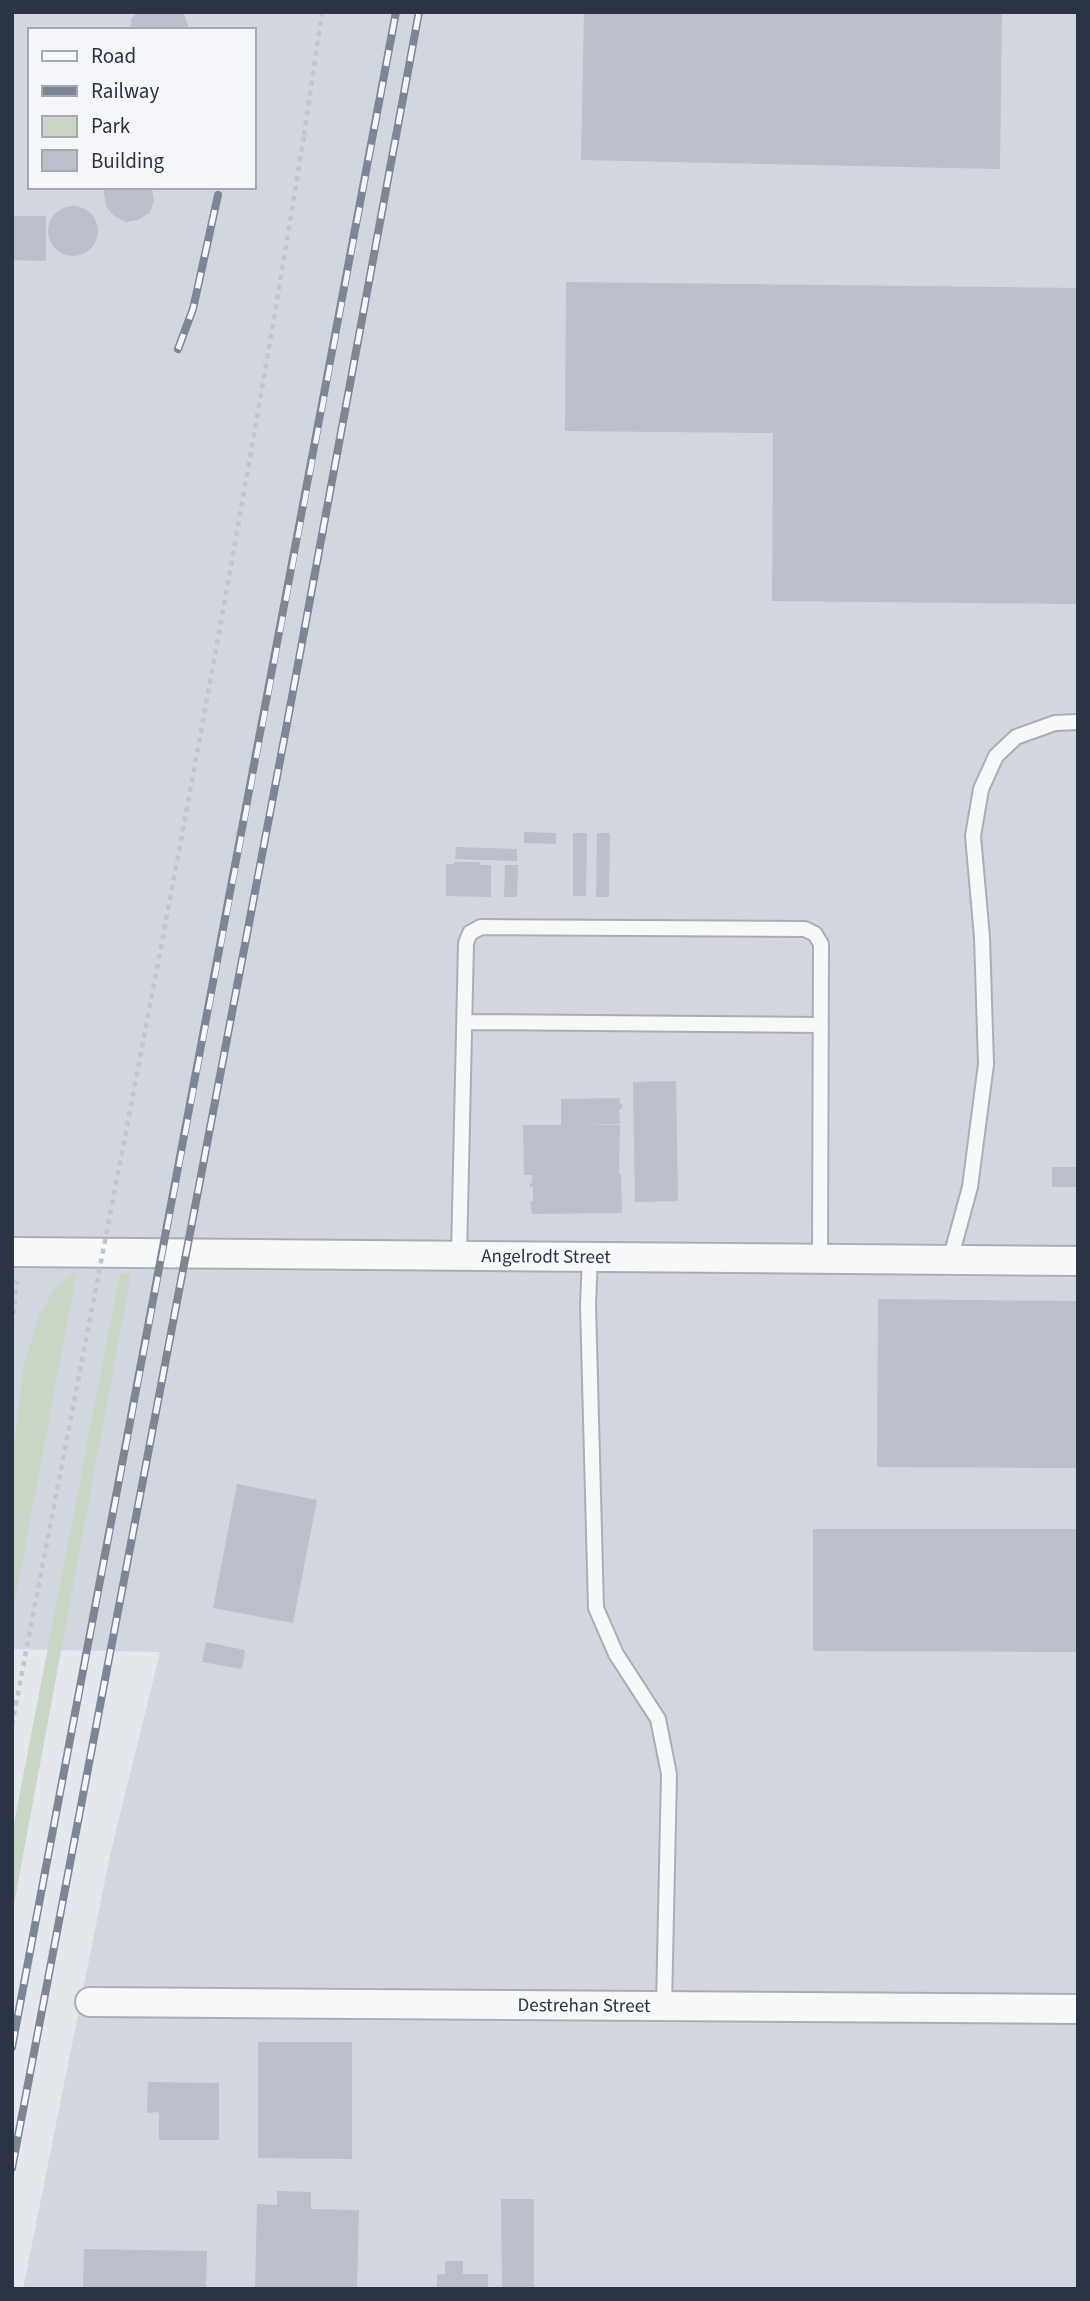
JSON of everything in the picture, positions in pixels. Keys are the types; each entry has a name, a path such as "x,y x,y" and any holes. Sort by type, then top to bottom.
{"street":[{"name":"Angelrodt Street","path":"16,1253 1078,1261"},
{"name":"Destrehan Street","path":"90,2002 1078,2009"}],"lane":[{"path":"950,1260 970,1187 986,1063 982,937 973,836 981,789 996,757 1016,737 1055,723 1078,722"},
{"path":"459,1256 466,943 470,933 481,927 805,929 815,934 821,944 820,1259"},
{"path":"466,1022 821,1025"},
{"path":"590,1257 596,1608 616,1654 658,1719 669,1774 664,2006"}],"path":[{"path":"12,1725 215,660 259,410 322,12"},
{"path":"12,1324 16,1253"}],"shaded area":[{"path":"12,12 1078,12 1078,2289 23,2289 109,1860 160,1652 12,1649"}],"green space":[{"path":"77,1271 12,1616 12,1465 24,1364 39,1316 56,1286"},
{"path":"120,1273 131,1274 12,1915 12,1834"}],"building":[{"path":"137,12 183,12 188,28 131,28 131,20"},
{"path":"584,12 1002,12 1000,169 581,160"},
{"path":"106,189 152,189 154,202 149,213 138,220 126,222 114,216 106,206"},
{"path":"73,206 91,213 98,231 91,249 73,256 55,249 48,231 55,213"},
{"path":"12,216 46,216 46,261 12,260"},
{"path":"566,282 1078,288 1078,604 772,601 773,433 565,431"},
{"path":"524,832 556,833 556,844 524,843"},
{"path":"573,833 587,833 586,896 573,896"},
{"path":"597,833 610,833 609,897 596,897"},
{"path":"456,847 517,849 517,861 455,859"},
{"path":"480,862 480,865 491,865 491,897 446,896 446,864"},
{"path":"505,865 518,865 517,897 504,897"},
{"path":"676,1081 678,1201 635,1202 633,1082"},
{"path":"620,1098 620,1124 583,1125 620,1125 619,1174 622,1213 532,1214 532,1175 524,1175 523,1125 561,1125 561,1099"},
{"path":"1052,1167 1078,1167 1078,1187 1052,1187"},
{"path":"878,1299 1078,1301 1078,1468 877,1467"},
{"path":"237,1484 317,1500 293,1623 213,1608"},
{"path":"813,1529 1078,1529 1078,1652 813,1651"},
{"path":"206,1642 245,1650 242,1669 202,1662"},
{"path":"258,2042 352,2042 352,2159 258,2158"},
{"path":"148,2082 219,2083 219,2140 159,2140 159,2112 147,2113"},
{"path":"277,2191 311,2192 311,2209 359,2210 357,2289 255,2289 257,2204 277,2205"},
{"path":"501,2199 534,2199 534,2289 502,2289"},
{"path":"84,2249 207,2251 206,2289 83,2289"},
{"path":"445,2261 463,2261 463,2274 488,2274 488,2289 437,2289 437,2274 445,2274"}],"railway":[{"path":"12,2047 396,12"},
{"path":"12,2168 286,729 419,12"},
{"path":"178,349 193,309 218,195"}]}
